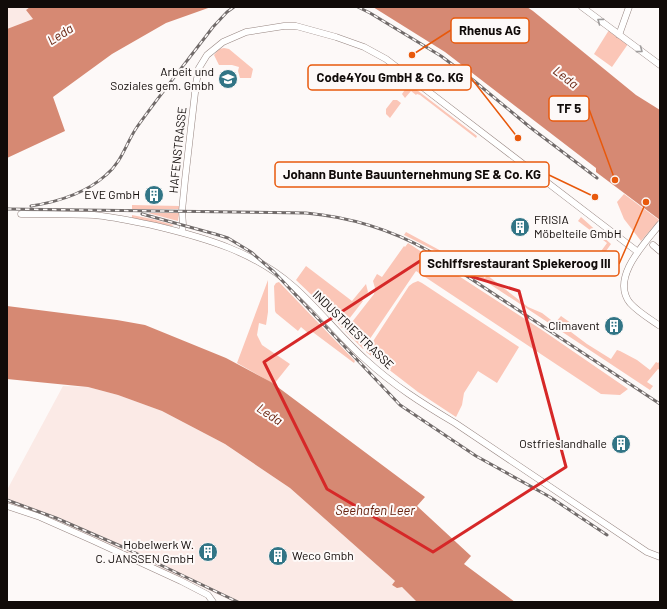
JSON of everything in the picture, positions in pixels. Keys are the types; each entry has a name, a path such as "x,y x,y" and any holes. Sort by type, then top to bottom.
{"street":[{"path":"582,7 660,65"},
{"path":"619,35 629,7"},
{"name":"HAFENSTRASSE","path":"182,232 188,147 199,68 207,55 223,42 234,37 246,32 284,26 296,26 357,44 386,59 638,252"},
{"name":"INDUSTRIESTRASSE","path":"21,214 108,217 182,232 228,246 260,262 293,286 352,347 396,385 641,548 660,557"},
{"path":"658,226 638,252 625,273 624,283 626,296 636,309 660,326"},
{"path":"653,245 660,251"},
{"path":"7,506 40,517 146,564 208,595 213,602"}],"highlighted area":[{"path":"420,261 519,291 566,467 433,552 327,489 264,362"}],"shaded area":[{"path":"7,7 30,7 26,10 33,19 7,29"},
{"path":"609,30 628,44 612,67 594,54"},
{"path":"219,49 229,49 253,69 251,78 240,78 238,71 239,67 232,65 219,65 214,55"},
{"path":"408,85 413,87 477,136 476,138 420,95 416,95 411,91 405,98 402,94"},
{"path":"393,100 397,100 401,103 390,118 386,114 386,109"},
{"path":"624,194 659,220 641,241 624,219 617,202"},
{"path":"132,205 180,206 180,209 132,209"},
{"path":"148,213 179,213 178,221"},
{"path":"132,215 174,225 171,226 132,218"},
{"path":"581,217 611,244 594,268 591,265 607,243 578,221"},
{"path":"406,232 456,259 454,260 404,235"},
{"path":"408,243 542,330 628,389 620,395 601,394 416,271 363,349 345,331 374,294 375,288 373,281 377,274 382,277 404,246 405,247"},
{"path":"463,263 485,278 487,275 528,307 542,313 555,323 561,316 575,326 571,332 611,359 617,350 637,360 650,370 656,362 658,363 660,361 660,370 658,369 647,382 653,386 650,390 461,265"},
{"path":"306,266 352,301 366,284 368,292 363,301 342,328 319,302 296,280"},
{"path":"268,280 268,312 266,325 259,323 257,335 262,345 290,364 274,384 237,363"},
{"path":"418,281 519,347 497,383 478,371 464,393 462,405 456,417 418,392 366,352 409,286"},
{"path":"279,282 355,361 354,363 310,330 308,333 301,327 298,331 276,313 274,286"},
{"path":"63,386 88,387 118,395 162,411 225,444 290,488 395,581 392,586 402,587 417,602 234,602 41,514 7,503 7,490"}],"water":[{"name":"Leda","path":"30,7 211,7 166,23 112,54 53,97 65,131 7,158 7,29 33,19 26,10"},
{"name":"Leda","path":"373,7 527,7 533,11 636,95 660,110 660,220 596,172 596,168 445,52"},
{"name":"Seehafen Leer","path":"7,306 145,325 226,358 271,382 425,497 417,506 471,556 464,564 515,602 417,602 402,587 397,588 392,585 395,581 290,488 225,444 162,411 118,395 88,387 7,379"}],"railway":[{"path":"31,206 71,196 90,187 106,175 116,164 133,133 155,102 213,27 227,12 234,7"},
{"path":"358,7 441,56 473,80 531,128 597,178"},
{"path":"7,209 306,213 369,225 400,236 429,251 660,404"},
{"path":"142,214 228,238 251,252 274,272 400,405 476,456 550,497 607,535"},
{"path":"7,500 56,518 125,548 238,602"}],"place":[{"name":"Rhenus AG","path":"412,55"},
{"name":"Arbeit und Soziales gem. Gmbh","path":"228,79"},
{"name":"Code4You GmbH & Co. KG","path":"518,138"},
{"name":"TF 5","path":"615,180"},
{"name":"EVE GmbH","path":"154,195"},
{"name":"Johann Bunte Bauunternehmung SE & Co. KG","path":"595,197"},
{"name":"Schiffsrestaurant Spiekeroog III","path":"646,202"},
{"name":"FRISIA Möbelteile GmbH","path":"520,227"},
{"name":"Climavent","path":"614,326"},
{"name":"Ostfrieslandhalle","path":"621,444"},
{"name":"Hobelwerk W. C. JANSSEN GmbH","path":"208,552"},
{"name":"Weco Gmbh","path":"278,556"}]}
